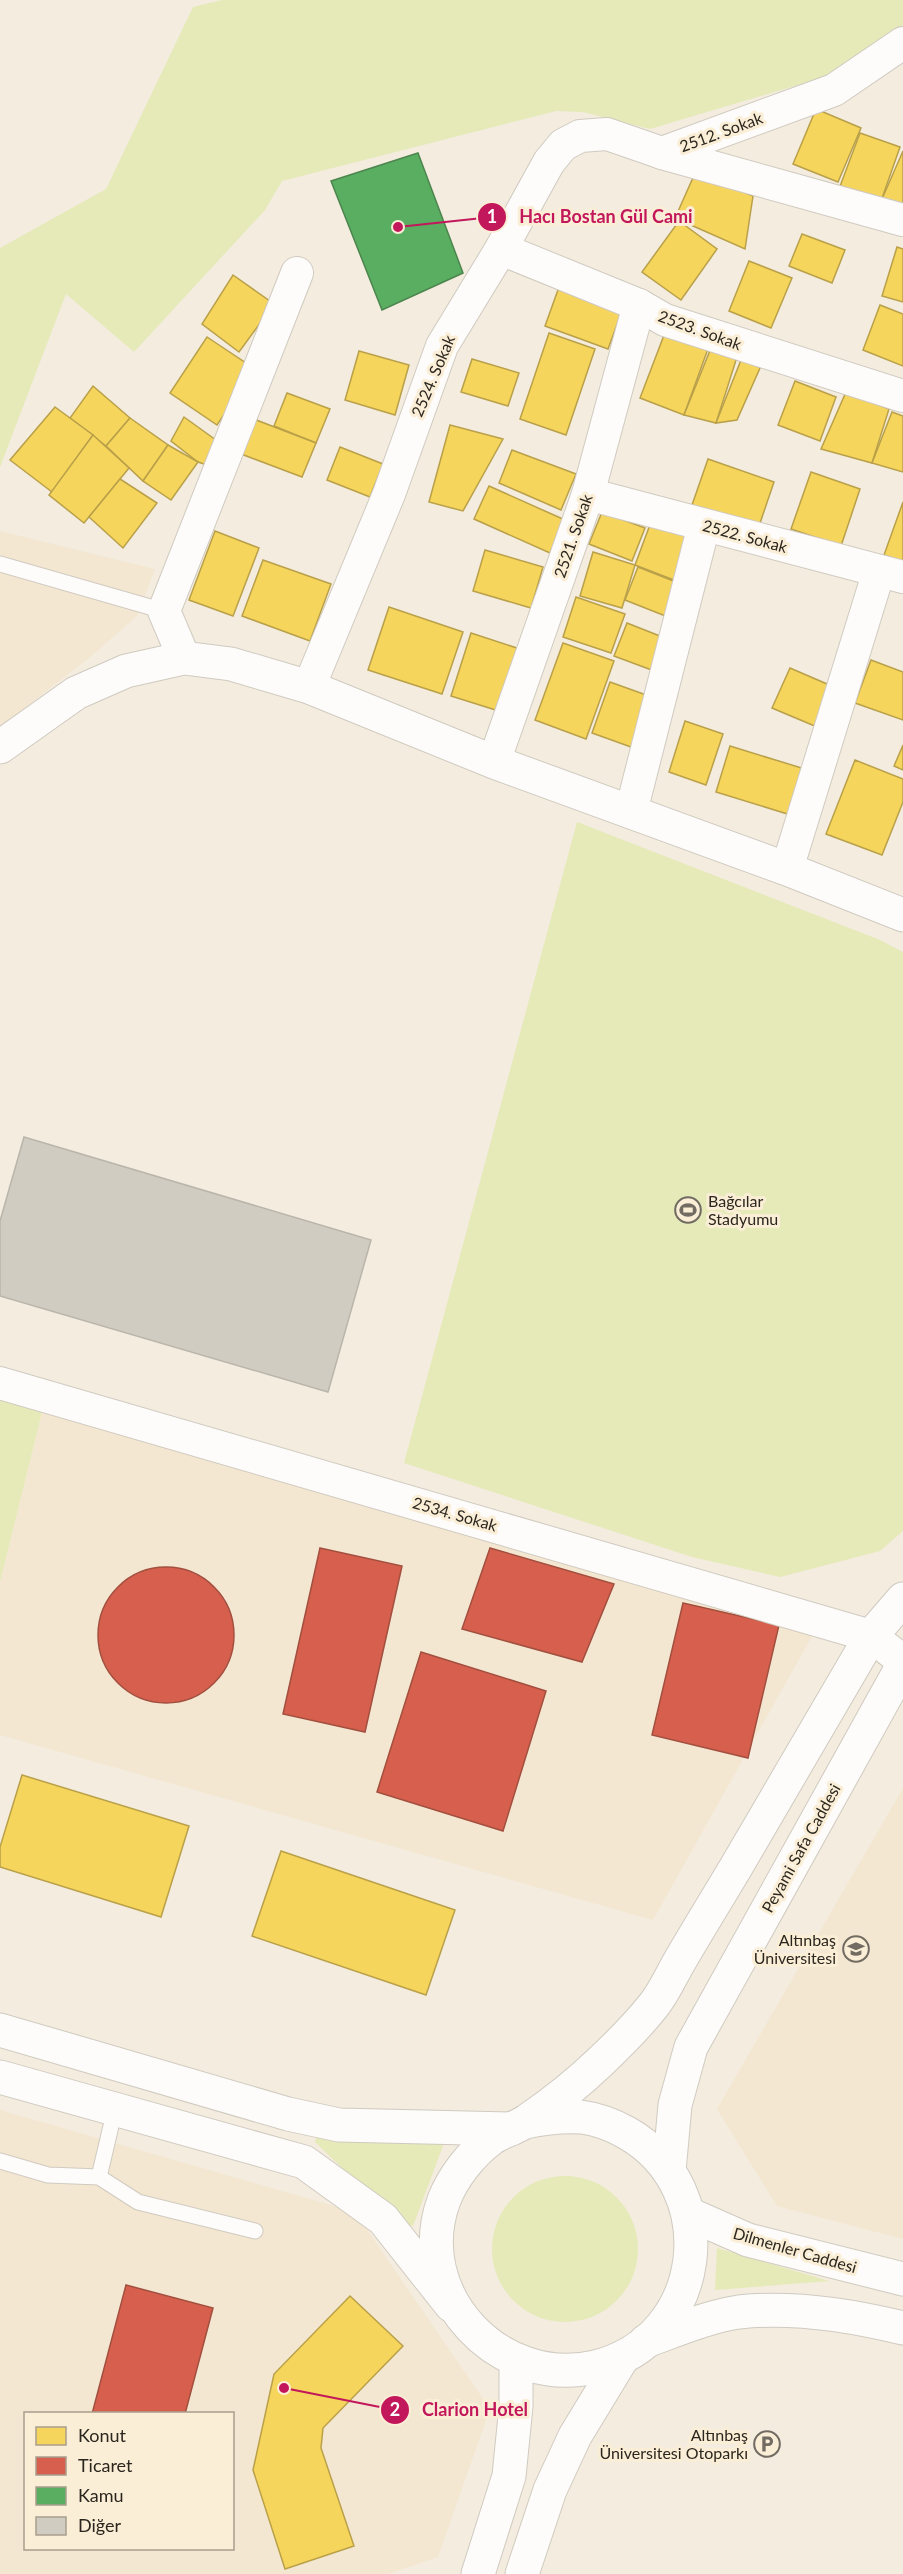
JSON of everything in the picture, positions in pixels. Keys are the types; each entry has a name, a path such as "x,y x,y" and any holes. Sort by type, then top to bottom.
{"street":[{"name":"2512. Sokak","path":"662,153 834,90 903,42"},
{"name":"2524. Sokak","path":"309,687 389,494 442,346 501,249 549,162 563,145 580,135 607,134 662,153"},
{"name":"2512. Sokak","path":"662,153 903,220"},
{"name":"2523. Sokak","path":"501,249 639,305 665,320 903,396"},
{"path":"184,658 164,611 297,273"},
{"name":"2521. Sokak","path":"494,762 588,494 639,305"},
{"name":"2522. Sokak","path":"588,494 891,574"},
{"path":"631,812 704,525"},
{"path":"787,869 891,574"},
{"path":"0,747 76,693 126,671 184,658 231,664 309,687 494,762 787,869 903,915"},
{"name":"2534. Sokak","path":"0,1383 872,1636 903,1663"},
{"path":"0,2030 288,2114 339,2125 518,2126 598,2063 654,2005 872,1636 903,1599"},
{"name":"Peyami Safa Caddesi","path":"669,2171 675,2105 691,2047 903,1663"},
{"path":"0,2077 304,2162 383,2219 473,2333 493,2349 516,2361 542,2369 570,2370 597,2366 634,2349 738,2312 816,2312 862,2318 903,2328"},
{"path":"457,2313 441,2278 437,2239 444,2201 462,2166 490,2140 518,2126 555,2116 585,2117 614,2126 640,2141 669,2171 679,2186 689,2214 692,2248 687,2281 673,2312 634,2349 575,2436 550,2490 522,2574"},
{"name":"Dilmenler Caddesi","path":"689,2214 748,2240 903,2279"},
{"path":"478,2574 509,2476 516,2406 516,2361"}],"lane":[{"path":"0,564 164,611"},
{"path":"99,2177 115,2109"},
{"path":"0,2160 48,2175 99,2177 138,2202 255,2231"}],"shaded area":[{"path":"0,531 155,569 137,616 89,658 0,727"},
{"path":"45,1400 821,1620 653,1920 0,1735 0,1582"},
{"name":"Altınbaş Üniversitesi","path":"903,1788 903,2239 777,2206 717,2109"},
{"path":"0,2110 355,2212 490,2409 438,2557 388,2574 0,2574"}],"green space":[{"path":"222,0 903,0 903,27 848,70 650,129 583,112 556,111 282,181 265,210 134,352 66,294 0,467 0,248 106,189 193,7"},
{"name":"Bağcılar Stadyumu","path":"577,822 880,940 903,952 903,1531 880,1551 780,1577 692,1557 404,1463"},
{"path":"0,1389 45,1400 0,1582"},
{"path":"317,2135 446,2138 413,2226 401,2224 315,2142"},
{"path":"565,2176 579,2177 593,2182 606,2188 617,2197 626,2208 632,2221 637,2235 637,2263 632,2277 626,2290 617,2301 606,2310 593,2316 579,2321 565,2322 551,2321 537,2316 524,2310 513,2301 504,2290 498,2277 493,2263 492,2249 493,2235 498,2221 504,2208 513,2197 524,2188 537,2182 551,2177"},
{"path":"717,2248 829,2281 715,2290"}],"building: Konut":[{"path":"816,109 861,128 838,182 793,164"},
{"path":"860,133 900,147 880,204 839,189"},
{"path":"903,151 903,207 882,199"},
{"path":"696,171 753,196 745,249 675,218"},
{"path":"679,221 717,249 681,300 642,272"},
{"path":"802,234 845,250 832,283 789,266"},
{"path":"897,247 903,249 903,302 882,296"},
{"path":"749,261 792,278 771,328 729,311"},
{"path":"233,275 274,304 239,352 202,324"},
{"path":"559,287 622,311 608,349 545,326"},
{"path":"880,305 903,314 903,366 863,350"},
{"path":"666,330 709,346 684,415 640,398"},
{"path":"549,333 595,349 566,435 520,419"},
{"path":"207,337 255,369 217,425 170,393"},
{"path":"711,348 737,357 716,423 684,415"},
{"path":"359,351 409,365 395,415 345,400"},
{"path":"743,355 760,368 737,420 716,423"},
{"path":"472,359 519,373 508,406 461,392"},
{"path":"795,381 836,397 820,441 778,425"},
{"path":"93,386 130,418 106,446 70,418"},
{"path":"846,392 889,409 872,463 821,449"},
{"path":"287,393 330,409 316,443 274,426"},
{"path":"55,407 93,435 52,492 10,460"},
{"path":"892,412 903,416 903,472 872,463"},
{"path":"246,416 316,443 302,477 233,451"},
{"path":"184,417 220,443 210,466 198,462 171,441"},
{"path":"130,418 168,445 143,481 106,446"},
{"path":"450,425 503,439 463,511 429,502"},
{"path":"93,435 129,468 84,523 49,495"},
{"path":"168,445 198,462 171,500 143,481"},
{"path":"340,447 383,464 370,497 327,480"},
{"path":"512,450 576,474 561,510 499,483"},
{"path":"708,459 774,482 758,529 692,505"},
{"path":"811,472 860,489 841,546 791,529"},
{"path":"120,479 157,503 123,548 89,517"},
{"path":"489,486 565,520 550,553 474,519"},
{"path":"903,502 903,562 884,555"},
{"path":"602,512 645,528 632,561 589,544"},
{"path":"651,522 696,540 679,582 635,565"},
{"path":"215,531 259,548 233,616 189,600"},
{"path":"485,550 543,567 531,608 473,591"},
{"path":"593,552 635,565 622,608 580,596"},
{"path":"263,560 331,584 310,641 242,616"},
{"path":"638,567 681,584 668,617 625,600"},
{"path":"576,597 625,614 611,653 563,637"},
{"path":"389,607 463,632 442,694 368,670"},
{"path":"627,623 670,640 657,672 614,656"},
{"path":"471,633 523,650 502,712 451,696"},
{"path":"563,643 614,661 586,739 535,720"},
{"path":"871,660 903,672 903,720 855,703"},
{"path":"790,668 834,687 817,727 772,708"},
{"path":"610,682 649,696 631,747 592,733"},
{"path":"685,721 723,734 706,785 669,772"},
{"path":"903,745 903,770 894,766"},
{"path":"730,746 808,770 794,816 716,792"},
{"path":"855,760 903,779 903,802 882,855 826,834"},
{"path":"22,1775 189,1826 161,1917 0,1867 0,1847"},
{"path":"281,1851 455,1910 426,1995 252,1936"},
{"path":"350,2296 403,2346 323,2428 321,2448 354,2546 285,2569 253,2470 274,2374"}],"building: Ticaret":[{"path":"320,1548 402,1566 365,1732 283,1714"},
{"path":"490,1548 614,1584 582,1662 462,1629"},
{"path":"166,1567 192,1573 214,1587 228,1609 234,1635 228,1661 214,1683 192,1697 166,1703 140,1697 118,1683 104,1661 98,1635 104,1609 118,1587 140,1573"},
{"path":"683,1603 779,1625 748,1758 652,1735"},
{"path":"421,1652 546,1691 503,1831 377,1792"},
{"path":"126,2285 213,2308 186,2412 93,2412"}],"building: Kamu":[{"path":"418,153 463,273 382,310 331,181"}],"building: Diğer":[{"path":"24,1137 371,1240 328,1392 0,1296 0,1221"}],"place":[{"name":"Hacı Bostan Gül Cami","path":"398,227"},
{"name":"Bağcılar Stadyumu","path":"688,1210"},
{"name":"Altınbaş Üniversitesi","path":"856,1949"},
{"name":"Clarion Hotel","path":"284,2388"},
{"name":"Altınbaş Üniversitesi Otoparkı","path":"767,2444"}]}
